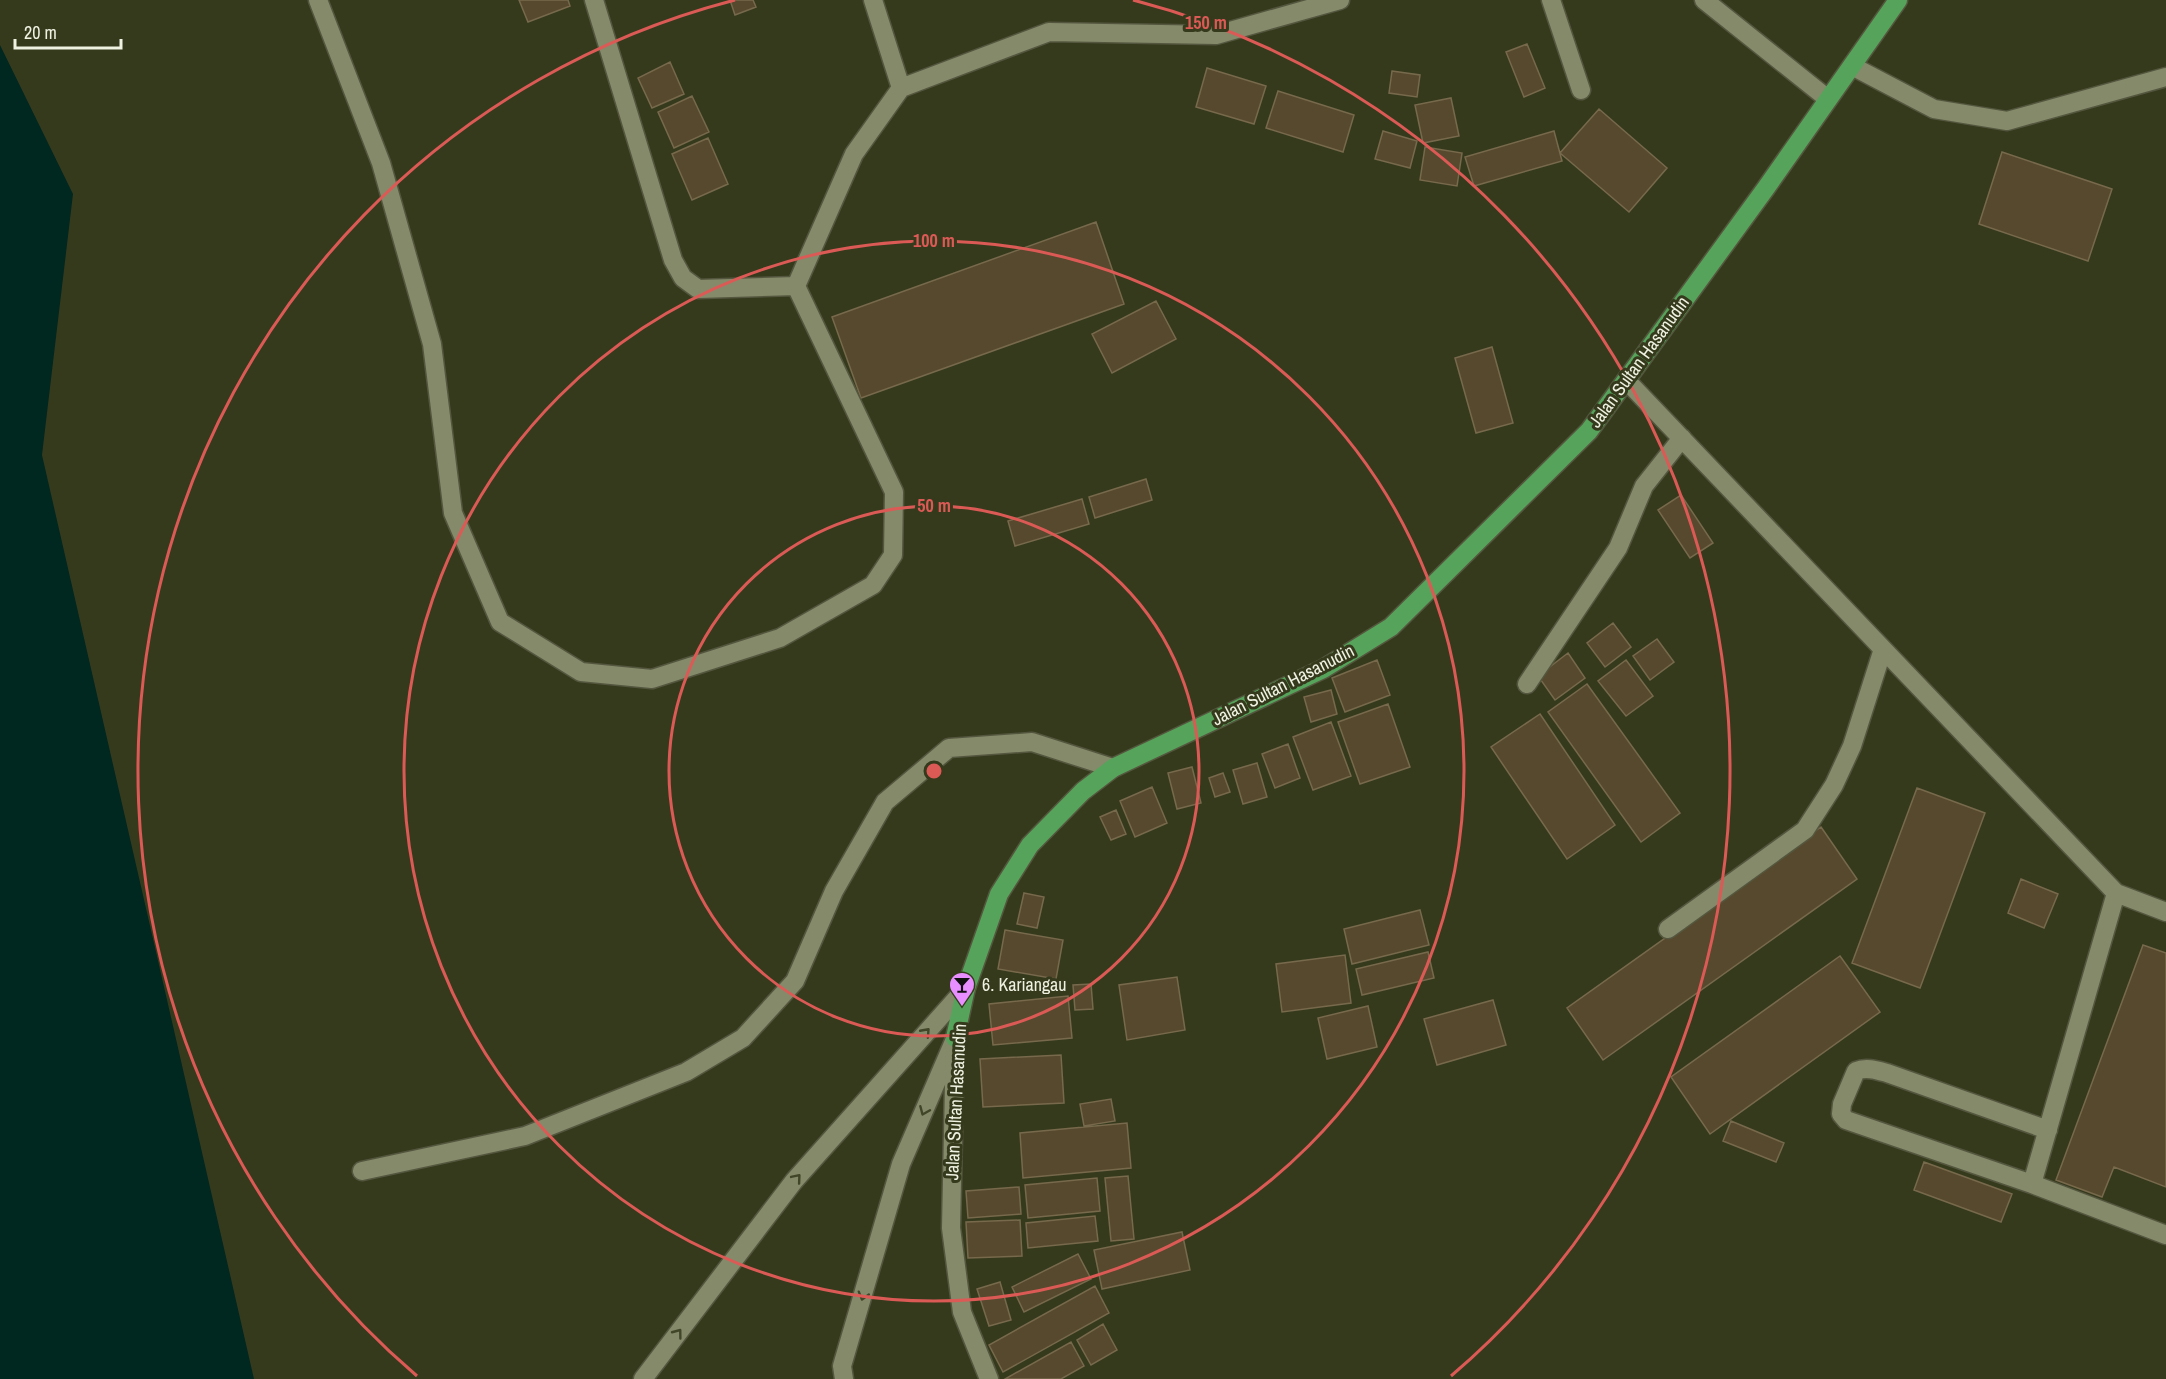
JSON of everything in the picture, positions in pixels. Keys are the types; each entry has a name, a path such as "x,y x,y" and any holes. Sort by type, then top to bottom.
{"main road":[{"name":"Jalan Sultan Hasanudin","path":"955,1038 966,988 999,894 1030,844 1083,791 1113,768 1323,669 1391,627 1589,431 1766,188 1898,0"}],"street":[{"path":"318,0 381,163 432,344 453,513 500,622 581,672 652,679 780,638 873,585 893,555 894,492 796,286 854,154 901,88 1049,32 1216,35 1340,0"},
{"path":"594,0 674,260 683,278 698,289 796,286"},
{"path":"873,0 901,88"},
{"path":"1551,0 1581,90"},
{"path":"1704,0 1828,99"},
{"path":"1852,66 1934,109 2007,121 2166,77"},
{"path":"1626,380 2116,893 2166,912"},
{"path":"1527,684 1618,548 1644,486 1682,438"},
{"path":"1668,929 1805,830 1834,785 1852,746 1883,649"},
{"path":"362,1171 525,1136 686,1072 743,1038 795,981 834,891 885,802 950,748 1032,742 1113,768"},
{"path":"2032,1184 2116,893"},
{"path":"643,1379 794,1181 966,988"},
{"path":"844,1379 842,1366 902,1164 955,1038"},
{"name":"Jalan Sultan Hasanudin","path":"955,1038 951,1228 962,1312 989,1379"},
{"path":"2048,1130 1871,1069 1856,1071 1840,1114 1846,1120 2032,1184 2166,1235"}],"water":[{"path":"0,45 73,194 42,455 254,1379 0,1379"}],"building":[{"path":"519,0 568,0 570,6 528,22"},
{"path":"730,0 753,0 756,7 735,15"},
{"path":"1527,44 1545,88 1524,97 1506,52"},
{"path":"670,62 684,94 652,108 638,78"},
{"path":"1207,68 1266,86 1254,124 1196,107"},
{"path":"1392,71 1420,75 1417,97 1389,93"},
{"path":"1278,91 1354,115 1343,152 1266,128"},
{"path":"692,96 709,132 674,148 658,112"},
{"path":"1451,98 1459,136 1423,143 1415,105"},
{"path":"1599,109 1667,168 1629,212 1560,153"},
{"path":"1383,131 1417,141 1410,168 1375,159"},
{"path":"1554,131 1562,161 1474,186 1465,157"},
{"path":"708,138 728,184 692,200 672,154"},
{"path":"1425,147 1462,153 1457,186 1420,180"},
{"path":"2002,152 2112,189 2088,261 1979,224"},
{"path":"1096,222 1124,304 861,398 832,317"},
{"path":"1156,301 1176,339 1112,373 1092,334"},
{"path":"1492,347 1513,423 1476,433 1455,358"},
{"path":"1146,479 1152,500 1095,518 1089,497"},
{"path":"1681,495 1713,543 1690,558 1658,510"},
{"path":"1082,499 1089,524 1015,546 1008,521"},
{"path":"1613,623 1631,647 1605,667 1587,643"},
{"path":"1657,639 1674,662 1650,680 1633,656"},
{"path":"1568,653 1585,678 1555,700 1538,676"},
{"path":"1377,660 1390,695 1345,712 1332,678"},
{"path":"1626,660 1653,696 1626,716 1598,681"},
{"path":"1587,684 1680,813 1641,842 1548,712"},
{"path":"1331,690 1337,714 1311,722 1304,697"},
{"path":"1388,704 1410,767 1360,784 1338,722"},
{"path":"1540,714 1615,825 1567,859 1491,747"},
{"path":"1331,722 1351,776 1313,790 1293,737"},
{"path":"1288,744 1300,778 1275,788 1262,754"},
{"path":"1257,763 1267,797 1243,804 1233,770"},
{"path":"1192,767 1201,803 1177,809 1168,773"},
{"path":"1223,773 1230,792 1215,797 1209,778"},
{"path":"1152,787 1167,823 1135,837 1120,801"},
{"path":"1917,788 1985,813 1920,988 1852,963"},
{"path":"1116,810 1126,834 1111,840 1100,817"},
{"path":"1821,827 1857,879 1603,1060 1567,1008"},
{"path":"2021,879 2058,894 2044,928 2008,913"},
{"path":"1024,893 1044,897 1037,928 1017,924"},
{"path":"1420,910 1429,945 1352,964 1344,929"},
{"path":"1005,930 1063,940 1056,979 998,969"},
{"path":"2143,945 2166,953 2166,1187 2114,1167 2102,1197 2056,1180"},
{"path":"1428,952 1434,978 1362,995 1356,969"},
{"path":"1345,955 1351,1003 1282,1012 1276,964"},
{"path":"1840,956 1880,1012 1710,1134 1671,1077"},
{"path":"1177,977 1185,1030 1127,1040 1119,985"},
{"path":"1091,984 1093,1009 1075,1010 1073,985"},
{"path":"1068,996 1072,1038 993,1045 989,1004"},
{"path":"1493,1000 1506,1045 1437,1065 1424,1019"},
{"path":"1368,1006 1377,1047 1327,1059 1318,1018"},
{"path":"1061,1055 1064,1103 983,1107 980,1059"},
{"path":"1111,1099 1115,1121 1084,1126 1080,1104"},
{"path":"1731,1121 1784,1143 1776,1162 1723,1141"},
{"path":"1127,1123 1131,1168 1023,1178 1020,1133"},
{"path":"1924,1162 2012,1194 2001,1222 1914,1190"},
{"path":"1128,1176 1134,1239 1111,1241 1105,1178"},
{"path":"1097,1178 1100,1211 1028,1218 1025,1185"},
{"path":"1019,1187 1021,1214 968,1218 966,1191"},
{"path":"1095,1216 1098,1241 1028,1248 1026,1223"},
{"path":"1020,1220 1022,1256 968,1258 966,1222"},
{"path":"1182,1232 1190,1270 1102,1289 1094,1250"},
{"path":"1078,1254 1091,1279 1024,1312 1012,1287"},
{"path":"1000,1282 1011,1320 989,1326 977,1289"},
{"path":"1095,1286 1109,1313 1003,1372 989,1345"},
{"path":"1103,1324 1117,1350 1091,1365 1077,1340"},
{"path":"1071,1342 1084,1366 1061,1379 1005,1379"}],"place":[{"name":"6. Kariangau","path":"962,1008"}]}
